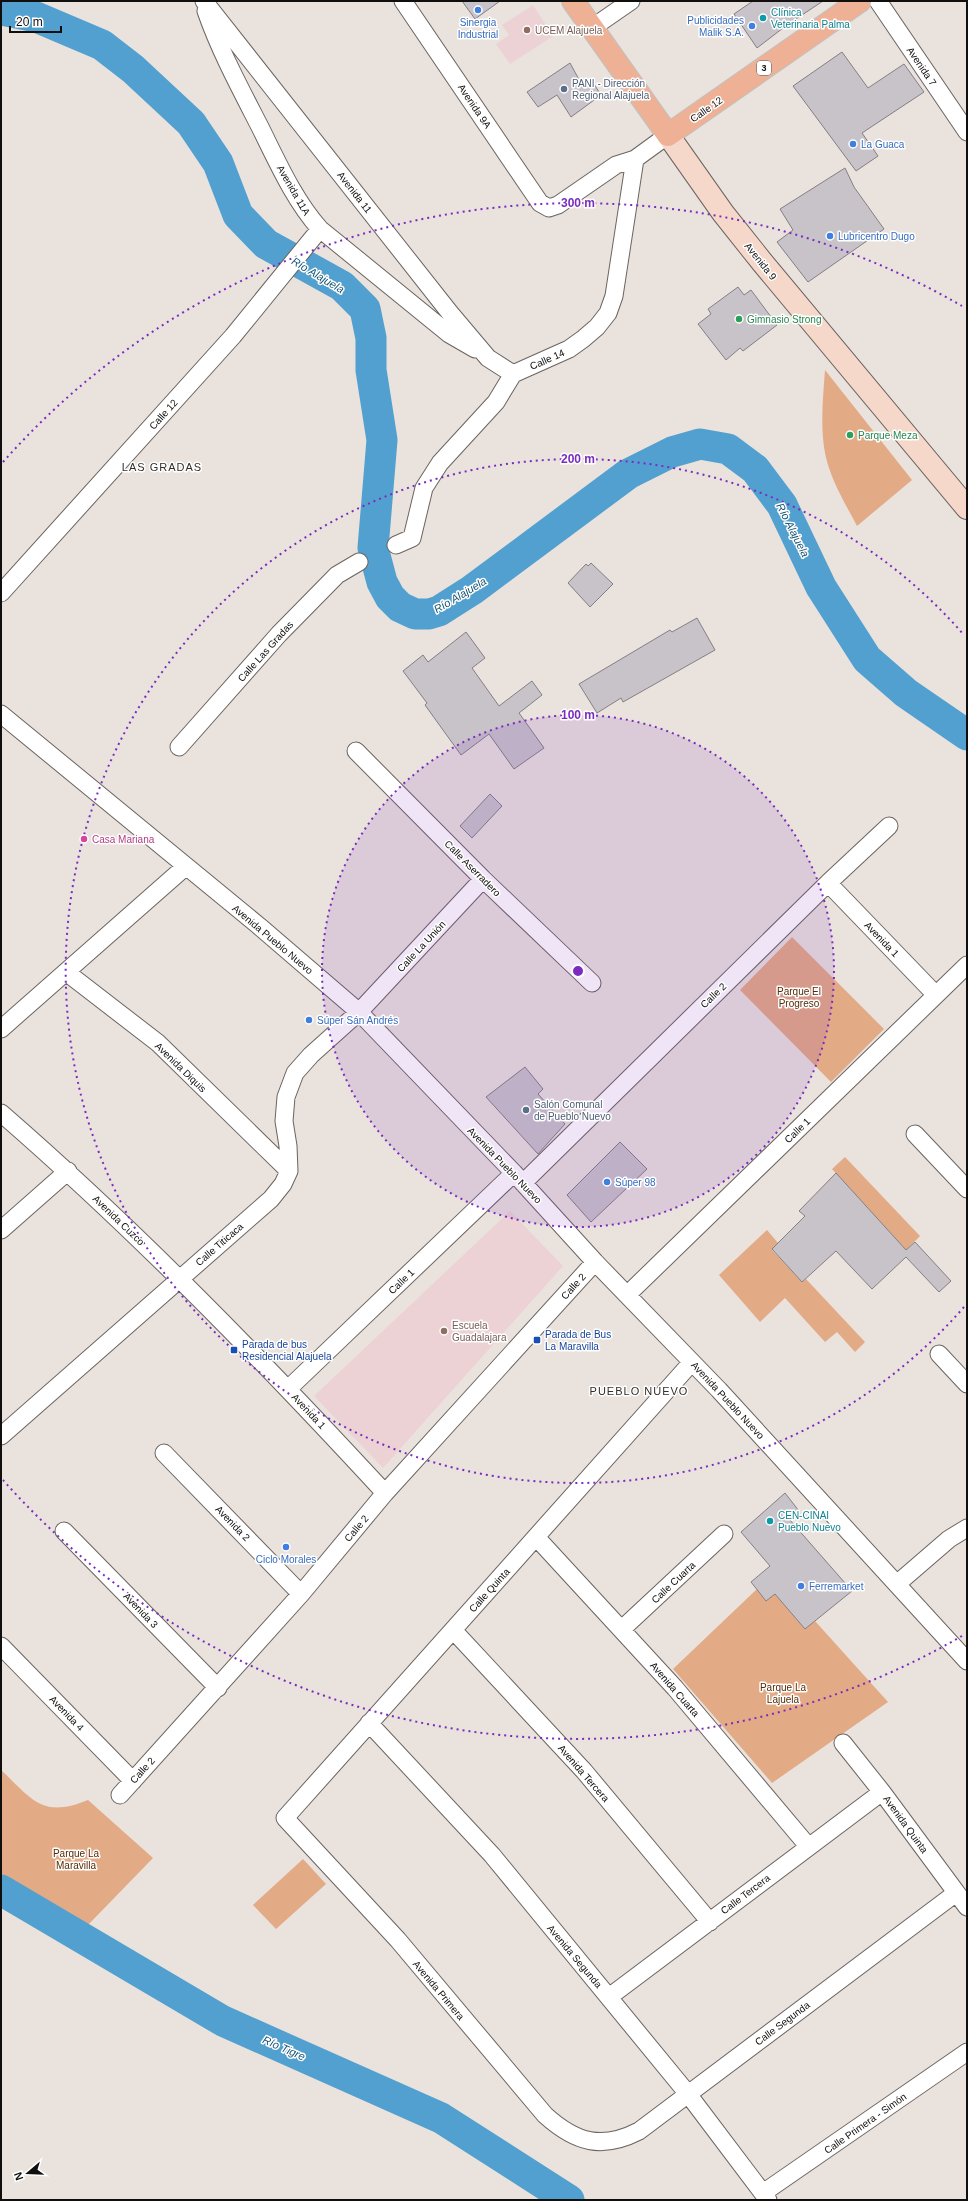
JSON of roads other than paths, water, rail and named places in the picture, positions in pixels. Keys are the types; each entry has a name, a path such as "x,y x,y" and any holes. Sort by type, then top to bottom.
{"main road":[{"name":"Avenida 9","path":"573,1 668,135"},
{"name":"Calle 12","path":"668,135 860,1"}],"street":[{"name":"Avenida 11A","path":"203,1 216,41 273,152 307,214 320,229 449,334 488,358"},
{"name":"Avenida 11","path":"203,1 488,358 513,374"},
{"path":"592,28 631,1"},
{"name":"Avenida 7","path":"878,1 967,132"},
{"name":"Avenida 9A","path":"412,4 540,204 549,208"},
{"name":"Calle 12","path":"549,208 558,205 616,165 635,159 668,135"},
{"name":"Avenida 9","path":"668,135 723,213 762,262 967,508"},
{"name":"Calle 14","path":"513,374 569,349 597,327 608,313 614,296 635,159"},
{"name":"Calle 12","path":"1,594 233,336 320,229"},
{"path":"396,545 412,538 424,488 440,463 496,402 513,374"},
{"name":"Calle Las Gradas","path":"179,747 279,634 338,575 359,562"},
{"name":"Avenida Pueblo Nuevo","path":"1,714 185,867 259,926 359,1012 519,1178 595,1262 692,1362 898,1583 967,1661"},
{"name":"Calle Aserradero","path":"356,751 483,879 592,983"},
{"name":"Calle 2","path":"519,1178 889,826"},
{"path":"1,1029 185,867"},
{"name":"Calle La Unión","path":"359,1012 483,879"},
{"name":"Avenida 1","path":"828,883 936,995"},
{"name":"Calle 1","path":"627,1295 967,966"},
{"name":"Avenida Diquis","path":"66,972 158,1043 288,1171"},
{"name":"Calle Titicaca","path":"1,1436 271,1199 283,1184 288,1171 288,1146 284,1121 286,1097 295,1073 311,1055 359,1012"},
{"name":"Avenida Cuzco","path":"1,1113 68,1171 232,1332"},
{"path":"916,1134 967,1189"},
{"path":"1,1230 68,1171"},
{"name":"Calle 1","path":"288,1389 519,1178"},
{"name":"Calle 2","path":"120,1795 218,1688 301,1594 385,1493 595,1262"},
{"name":"Avenida 1","path":"232,1332 288,1389 385,1493"},
{"path":"940,1354 967,1384"},
{"name":"Calle Quinta","path":"285,1818 692,1362"},
{"name":"Avenida 2","path":"164,1453 301,1594"},
{"path":"898,1583 949,1539 967,1528"},
{"name":"Avenida 3","path":"64,1531 218,1688"},
{"name":"Calle Cuarta","path":"622,1629 724,1534"},
{"name":"Avenida Cuarta","path":"536,1537 675,1688 808,1846"},
{"name":"Avenida Tercera","path":"453,1630 584,1771 710,1922"},
{"name":"Avenida 4","path":"1,1646 133,1780"},
{"name":"Avenida Segunda","path":"369,1723 492,1855 688,2094 766,2197"},
{"name":"Avenida Quinta","path":"843,1743 882,1792 967,1907"},
{"name":"Calle Tercera","path":"609,1997 710,1922 808,1846 882,1792"},
{"name":"Avenida Primera","path":"285,1818 398,1940 545,2115 559,2128 579,2138 604,2142"},
{"name":"Calle Segunda","path":"604,2142 622,2140 639,2131 956,1893"},
{"name":"Calle Primera - Simón","path":"766,2197 967,2052"}],"waterway":[{"name":"Río Alajuela","path":"1,10 36,17 102,45 133,69 191,123 218,163 238,215 266,244 342,286 365,309 371,338 371,370 382,440 373,548 382,582 390,597 400,607 415,614 429,614 439,611 472,590 628,474 672,452 700,444 728,449 755,469 782,505 821,587 867,659 906,693 967,735"},
{"name":"Río Tigre","path":"1,1890 223,2021 441,2118 569,2200"}],"place":[{"name":"Sinergia Industrial","path":"478,10"},
{"name":"Clínica Veterinaria Palma","path":"763,18"},
{"name":"Publicidades Malik S.A.","path":"752,26"},
{"name":"UCEM Alajuela","path":"527,30"},
{"name":"PANI - Dirección Regional Alajuela","path":"564,89"},
{"name":"La Guaca","path":"853,144"},
{"name":"Lubricentro Dugo","path":"830,236"},
{"name":"Gimnasio Strong","path":"739,319"},
{"name":"Parque Meza","path":"850,435"},
{"name":"Casa Mariana","path":"84,839"},
{"name":"Súper Sán Andrés","path":"309,1020"},
{"name":"Salón Comunal de Pueblo Nuevo","path":"526,1110"},
{"name":"Súper 98","path":"607,1182"},
{"name":"Escuela Guadalajara","path":"444,1331"},
{"name":"Parada de Bus La Maravilla","path":"537,1340"},
{"name":"Parada de bus Residencial Alajuela","path":"234,1350"},
{"name":"CEN-CINAI Pueblo Nuevo","path":"770,1521"},
{"name":"Ciclo Morales","path":"286,1547"},
{"name":"Ferremarket","path":"801,1586"}],"district":[{"name":"LAS GRADAS","path":"162,467"},
{"name":"PUEBLO NUEVO","path":"639,1391"}],"park label":[{"name":"Parque El Progreso","path":"799,996"},
{"name":"Parque La Lajuela","path":"783,1692"},
{"name":"Parque La Maravilla","path":"76,1858"}]}
